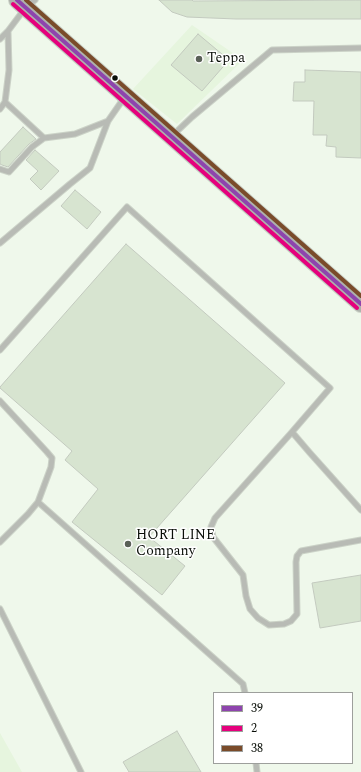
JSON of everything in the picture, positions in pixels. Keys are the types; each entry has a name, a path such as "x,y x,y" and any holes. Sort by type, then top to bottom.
{"main road":[{"path":"26,2 171,137 361,304"}],"lane":[{"path":"0,39 8,31 26,2"},
{"path":"0,109 5,102 9,70 8,31"},
{"path":"171,137 192,117 272,50 361,48"},
{"path":"0,243 90,168 108,121 126,96"},
{"path":"5,102 44,138"},
{"path":"0,169 9,172 32,147 44,138 75,134 108,121"},
{"path":"0,350 127,207 330,388 215,518 211,527 213,537 243,575 246,596 250,609 258,618 269,626 284,624 291,621 297,614 296,562 297,556 301,551 361,540"},
{"path":"0,401 52,458 51,467 38,502 0,542"},
{"path":"292,432 361,510"},
{"path":"38,502 243,684 245,692"},
{"path":"0,609 81,772"}],"shaded area":[{"path":"192,25 243,60 177,124 133,89"},
{"path":"0,733 22,772 0,772"}],"building":[{"path":"159,0 361,0 361,19 236,19 187,17 172,12"},
{"path":"198,34 229,60 202,91 171,65"},
{"path":"305,70 361,72 361,158 336,157 336,147 326,146 327,135 313,135 314,101 293,101 294,82 305,82"},
{"path":"23,127 36,139 29,144 8,167 0,164 0,152"},
{"path":"35,150 59,171 41,190 30,179 38,171 26,160"},
{"path":"75,190 101,212 87,229 61,206"},
{"path":"126,244 285,383 149,537 185,566 162,595 72,522 98,489 65,460 72,451 0,388"},
{"path":"361,575 361,621 320,628 312,583"},
{"path":"177,731 201,772 129,772 123,762"}],"transit line":[{"name":"39","path":"17,0 361,304"},
{"name":"38","path":"26,0 361,296"},
{"name":"2","path":"13,4 357,308"}],"place":[{"name":"Терра","path":"199,59"},
{"name":"HORT LINE Company","path":"128,544"}]}
